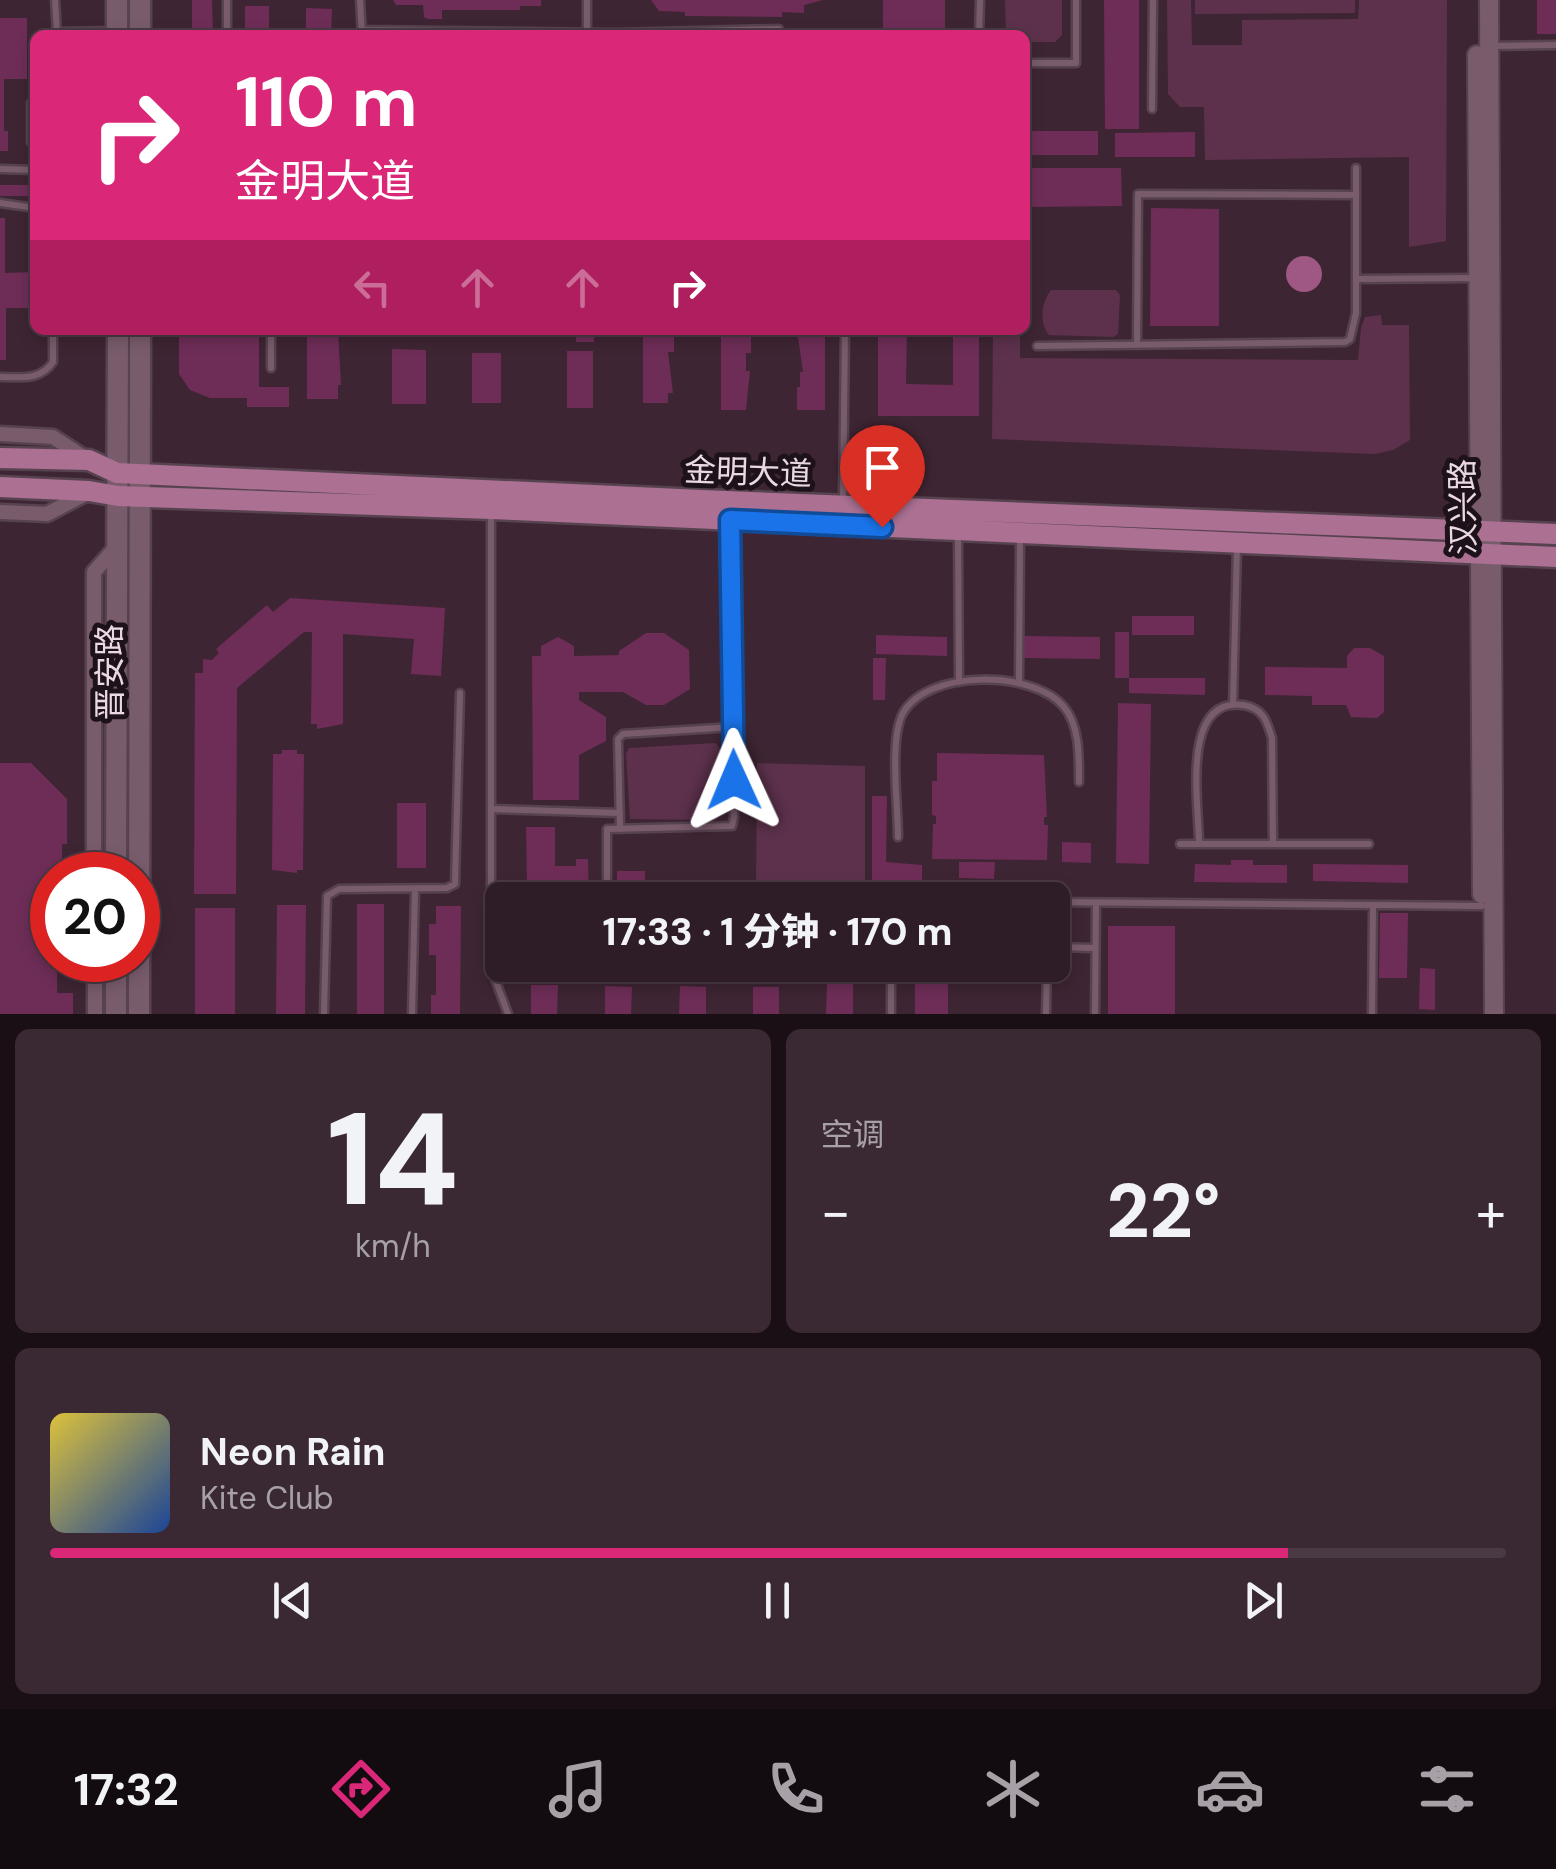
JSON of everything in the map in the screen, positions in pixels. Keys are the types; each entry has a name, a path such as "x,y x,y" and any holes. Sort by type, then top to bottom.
{"main road":[{"path":"117,0 117,30"},
{"path":"140,0 140,30"},
{"name":"晋安路","path":"116,852 118,335"},
{"name":"晋安路","path":"139,1014 140,335"},
{"name":"金明大道","path":"0,458 89,460 118,473 1556,534"},
{"name":"金明大道","path":"0,488 1556,557"},
{"path":"116,982 116,1014"}],"street":[{"name":"汉兴路","path":"1477,0 1479,278 1487,531"},
{"name":"汉兴路","path":"1482,1014 1490,0"},
{"path":"0,434 53,437 89,460"},
{"path":"0,512 48,514 90,491"},
{"path":"94,852 94,572 117,545"},
{"name":"汉兴路","path":"1487,554 1494,1014"},
{"path":"94,982 94,1014"}],"lane":[{"path":"55,0 57,30"},
{"path":"227,0 227,30"},
{"path":"360,0 362,30"},
{"path":"587,0 587,30"},
{"path":"980,0 980,30"},
{"path":"1030,62 1076,63 1076,0"},
{"path":"1152,109 1153,0"},
{"path":"746,30 779,29"},
{"path":"1490,46 1556,45"},
{"path":"1037,346 1350,339 1356,313 1356,168"},
{"path":"0,169 30,170"},
{"path":"1137,344 1138,194 1356,195"},
{"path":"0,203 30,207"},
{"path":"1356,279 1479,278"},
{"path":"0,377 32,377 50,368 53,335"},
{"path":"271,335 271,368"},
{"path":"843,506 845,335"},
{"path":"491,509 491,968 508,1014"},
{"path":"607,882 607,829 732,826 730,520"},
{"path":"958,531 960,682"},
{"path":"1020,533 1020,681"},
{"path":"1233,705 1237,542"},
{"path":"898,837 897,728 905,710 931,688 960,682 1020,681 1038,686 1068,710 1074,727 1079,782"},
{"path":"324,1014 327,896 339,889 448,888 454,884 460,693"},
{"path":"1198,844 1200,731 1213,712 1233,705 1255,708 1268,724 1272,738 1273,844"},
{"path":"620,829 618,739 623,734 733,727"},
{"path":"492,808 620,813"},
{"path":"1180,844 1370,844"},
{"path":"412,1014 415,889"},
{"path":"1070,902 1482,906"},
{"path":"1094,1014 1096,903"},
{"path":"1372,905 1372,1014"},
{"path":"1070,947 1095,948"},
{"path":"891,1014 892,982"},
{"path":"1046,1014 1047,982"}],"shaded area":[{"path":"1005,0 1062,0 1062,35 1055,42 1030,42 1030,30 1006,30"},
{"path":"1167,0 1191,0 1192,45 1242,45 1242,20 1358,19 1359,0 1447,0 1446,241 1409,247 1409,157 1205,160 1204,107 1180,107 1168,94"},
{"path":"1195,0 1355,0 1355,13 1195,14"},
{"path":"1304,256 1317,261 1322,274 1317,287 1304,292 1291,287 1286,274 1291,261"},
{"path":"1051,290 1116,290 1120,295 1118,334 1049,335 1042,313"},
{"path":"1381,315 1382,325 1409,325 1410,440 1393,450 1375,454 992,439 993,335 1020,335 1020,358 1358,360 1365,317"},
{"path":"716,743 721,751 719,817 630,819 626,754 629,748"},
{"path":"757,763 865,766 865,882 756,882"}],"building":[{"path":"192,0 212,0 213,30 192,30"},
{"path":"393,0 541,0 541,6 520,6 520,10 442,10 442,19 428,19 424,17 423,5 396,5"},
{"path":"651,0 823,0 804,5 804,13 782,12 782,17 685,16 685,12 659,11"},
{"path":"883,0 945,0 945,30 883,30"},
{"path":"1104,0 1139,0 1139,129 1105,129"},
{"path":"1537,0 1556,0 1556,34 1537,34"},
{"path":"245,6 269,6 269,30 245,30"},
{"path":"306,8 332,9 331,30 306,30"},
{"path":"0,18 27,18 27,79 4,79 8,151 0,151"},
{"path":"1030,131 1098,131 1098,155 1030,155"},
{"path":"1195,132 1195,157 1115,157 1115,133"},
{"path":"1030,168 1121,168 1122,206 1030,207"},
{"path":"0,185 30,185 30,196 0,196"},
{"path":"1151,208 1219,209 1219,326 1150,326"},
{"path":"0,218 5,218 5,273 30,272 30,308 6,308 6,360 0,360"},
{"path":"179,335 259,335 259,387 289,387 289,407 247,407 247,398 210,398 190,390 179,374"},
{"path":"307,335 338,335 338,399 307,399"},
{"path":"594,335 594,342 576,342 576,337 569,337"},
{"path":"643,335 674,335 674,352 668,352 673,393 668,393 668,403 643,403"},
{"path":"721,335 751,335 751,353 746,353 746,371 750,371 746,410 721,410"},
{"path":"798,335 825,335 825,410 797,410 797,387 803,372"},
{"path":"878,335 907,335 906,384 953,385 953,335 979,335 979,416 878,416"},
{"path":"392,349 426,350 426,404 392,404"},
{"path":"567,351 593,351 593,408 567,408"},
{"path":"472,353 501,353 501,403 472,403"},
{"path":"290,598 445,608 441,676 411,674 414,639 343,634 343,724 317,729 317,724 311,724 312,632 304,632 237,688 236,894 194,894 195,673 203,673 203,659 212,660 219,653 216,649 267,605 273,612"},
{"path":"1132,616 1194,616 1194,635 1132,635"},
{"path":"1115,632 1129,632 1129,678 1115,678"},
{"path":"646,633 664,633 689,650 690,689 664,705 646,705 623,692 579,692 579,700 606,717 606,741 579,755 579,800 533,800 532,656 541,656 541,646 558,637 574,646 574,656 619,655 619,651"},
{"path":"876,635 947,637 947,656 876,654"},
{"path":"1024,636 1100,637 1100,659 1024,658"},
{"path":"1354,648 1370,648 1384,656 1384,712 1377,718 1351,717 1346,705 1312,705 1312,696 1265,695 1265,667 1347,668 1347,656"},
{"path":"873,658 886,658 885,700 873,700"},
{"path":"1129,678 1205,678 1205,695 1129,693"},
{"path":"1118,703 1151,704 1149,864 1116,863"},
{"path":"282,750 304,754 303,870 297,873 272,870 273,754 282,754"},
{"path":"937,753 1044,755 1047,860 932,859 936,816 932,815 932,781 937,781"},
{"path":"0,763 31,763 67,799 67,844 62,844 62,852 30,852 30,982 57,982 57,993 73,993 73,1014 0,1014"},
{"path":"872,796 887,796 886,862 922,865 922,880 872,880"},
{"path":"397,803 426,803 426,868 397,868"},
{"path":"526,827 555,827 555,866 576,866 576,859 588,859 589,882 527,882"},
{"path":"1062,842 1091,843 1091,863 1062,862"},
{"path":"1231,860 1253,860 1253,865 1287,865 1287,883 1194,882 1195,864 1231,865"},
{"path":"959,862 995,862 994,879 959,878"},
{"path":"1313,864 1408,865 1408,883 1313,881"},
{"path":"617,871 645,871 645,882 617,882"},
{"path":"357,904 384,904 384,1014 357,1014"},
{"path":"277,905 306,905 305,1014 276,1014"},
{"path":"436,906 461,906 460,1014 431,1014 431,995 436,995 436,955 429,955 429,924 436,924"},
{"path":"195,908 235,908 235,1014 195,1014"},
{"path":"1380,913 1408,913 1407,978 1379,978"},
{"path":"1108,926 1175,926 1175,1014 1108,1014"},
{"path":"1420,968 1435,969 1435,1010 1419,1009"},
{"path":"915,982 948,982 948,1014 915,1014"},
{"path":"827,984 853,984 853,1014 826,1014"},
{"path":"531,985 558,985 557,1014 531,1014"},
{"path":"605,986 632,987 631,1014 605,1014"},
{"path":"680,986 706,987 706,1014 679,1014"},
{"path":"753,987 779,987 779,1014 753,1014"}],"route":[{"path":"734,780 730,520 882,527"}]}
